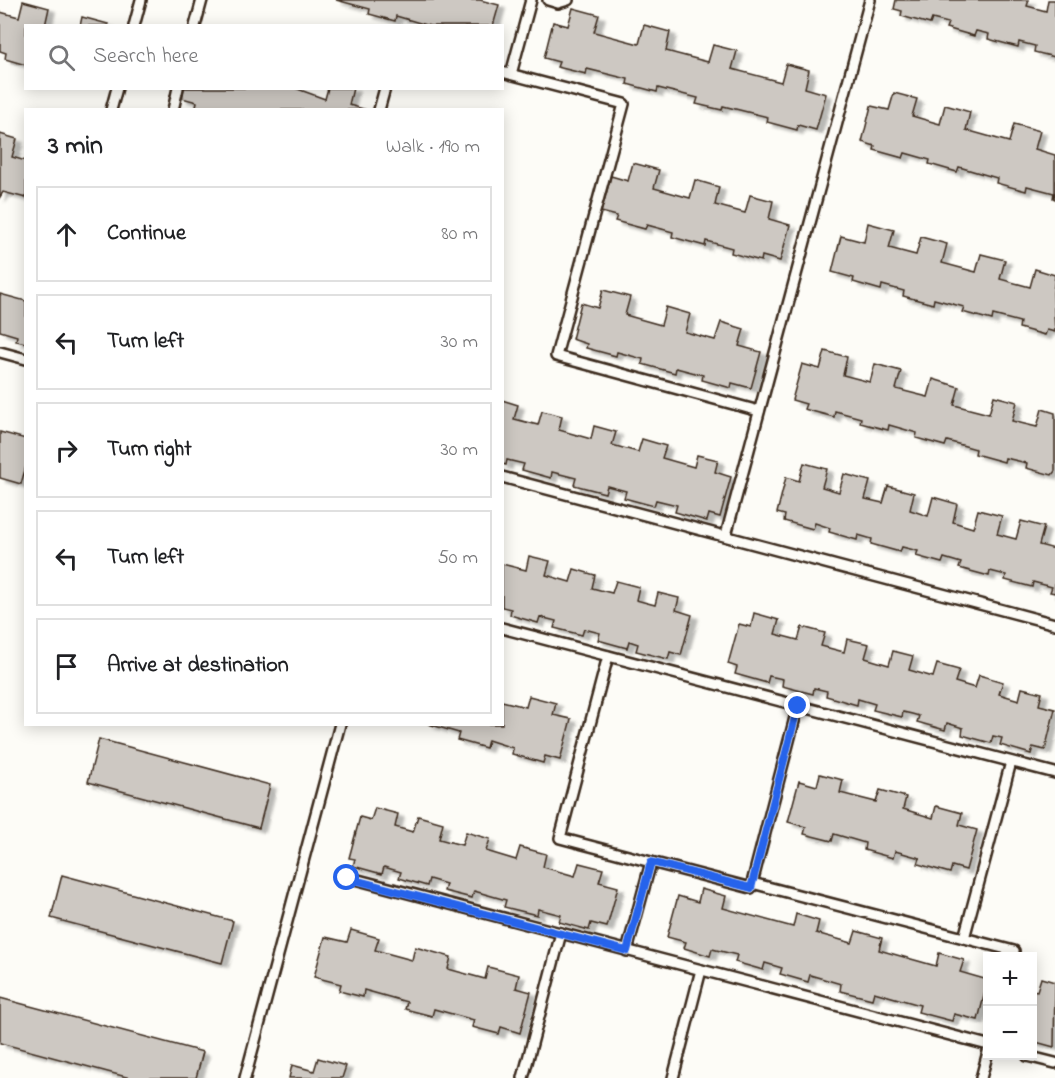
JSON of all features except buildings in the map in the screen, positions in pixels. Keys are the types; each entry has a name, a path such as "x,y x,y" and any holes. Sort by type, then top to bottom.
{"lane":[{"path":"135,24 141,0"},
{"path":"196,24 202,0"},
{"path":"531,0 507,73 624,104 556,356 759,411"},
{"path":"548,0 558,3 568,0"},
{"path":"726,535 870,0"},
{"path":"112,108 116,90"},
{"path":"173,108 177,90"},
{"path":"380,108 384,90"},
{"path":"0,352 24,358"},
{"path":"504,478 1055,624"},
{"path":"504,629 1055,773"},
{"path":"608,656 560,838 651,862 751,888 798,706"},
{"path":"245,1078 339,726"},
{"path":"964,938 1011,762"},
{"path":"627,951 651,862"},
{"path":"347,878 983,1044"},
{"path":"752,883 1014,952"},
{"path":"523,1078 561,933"},
{"path":"673,1078 702,970"},
{"path":"1037,1058 1055,1063"},
{"path":"981,1078 985,1060"}],"route":[{"path":"347,878 627,951 651,862 751,888 798,706"}]}
